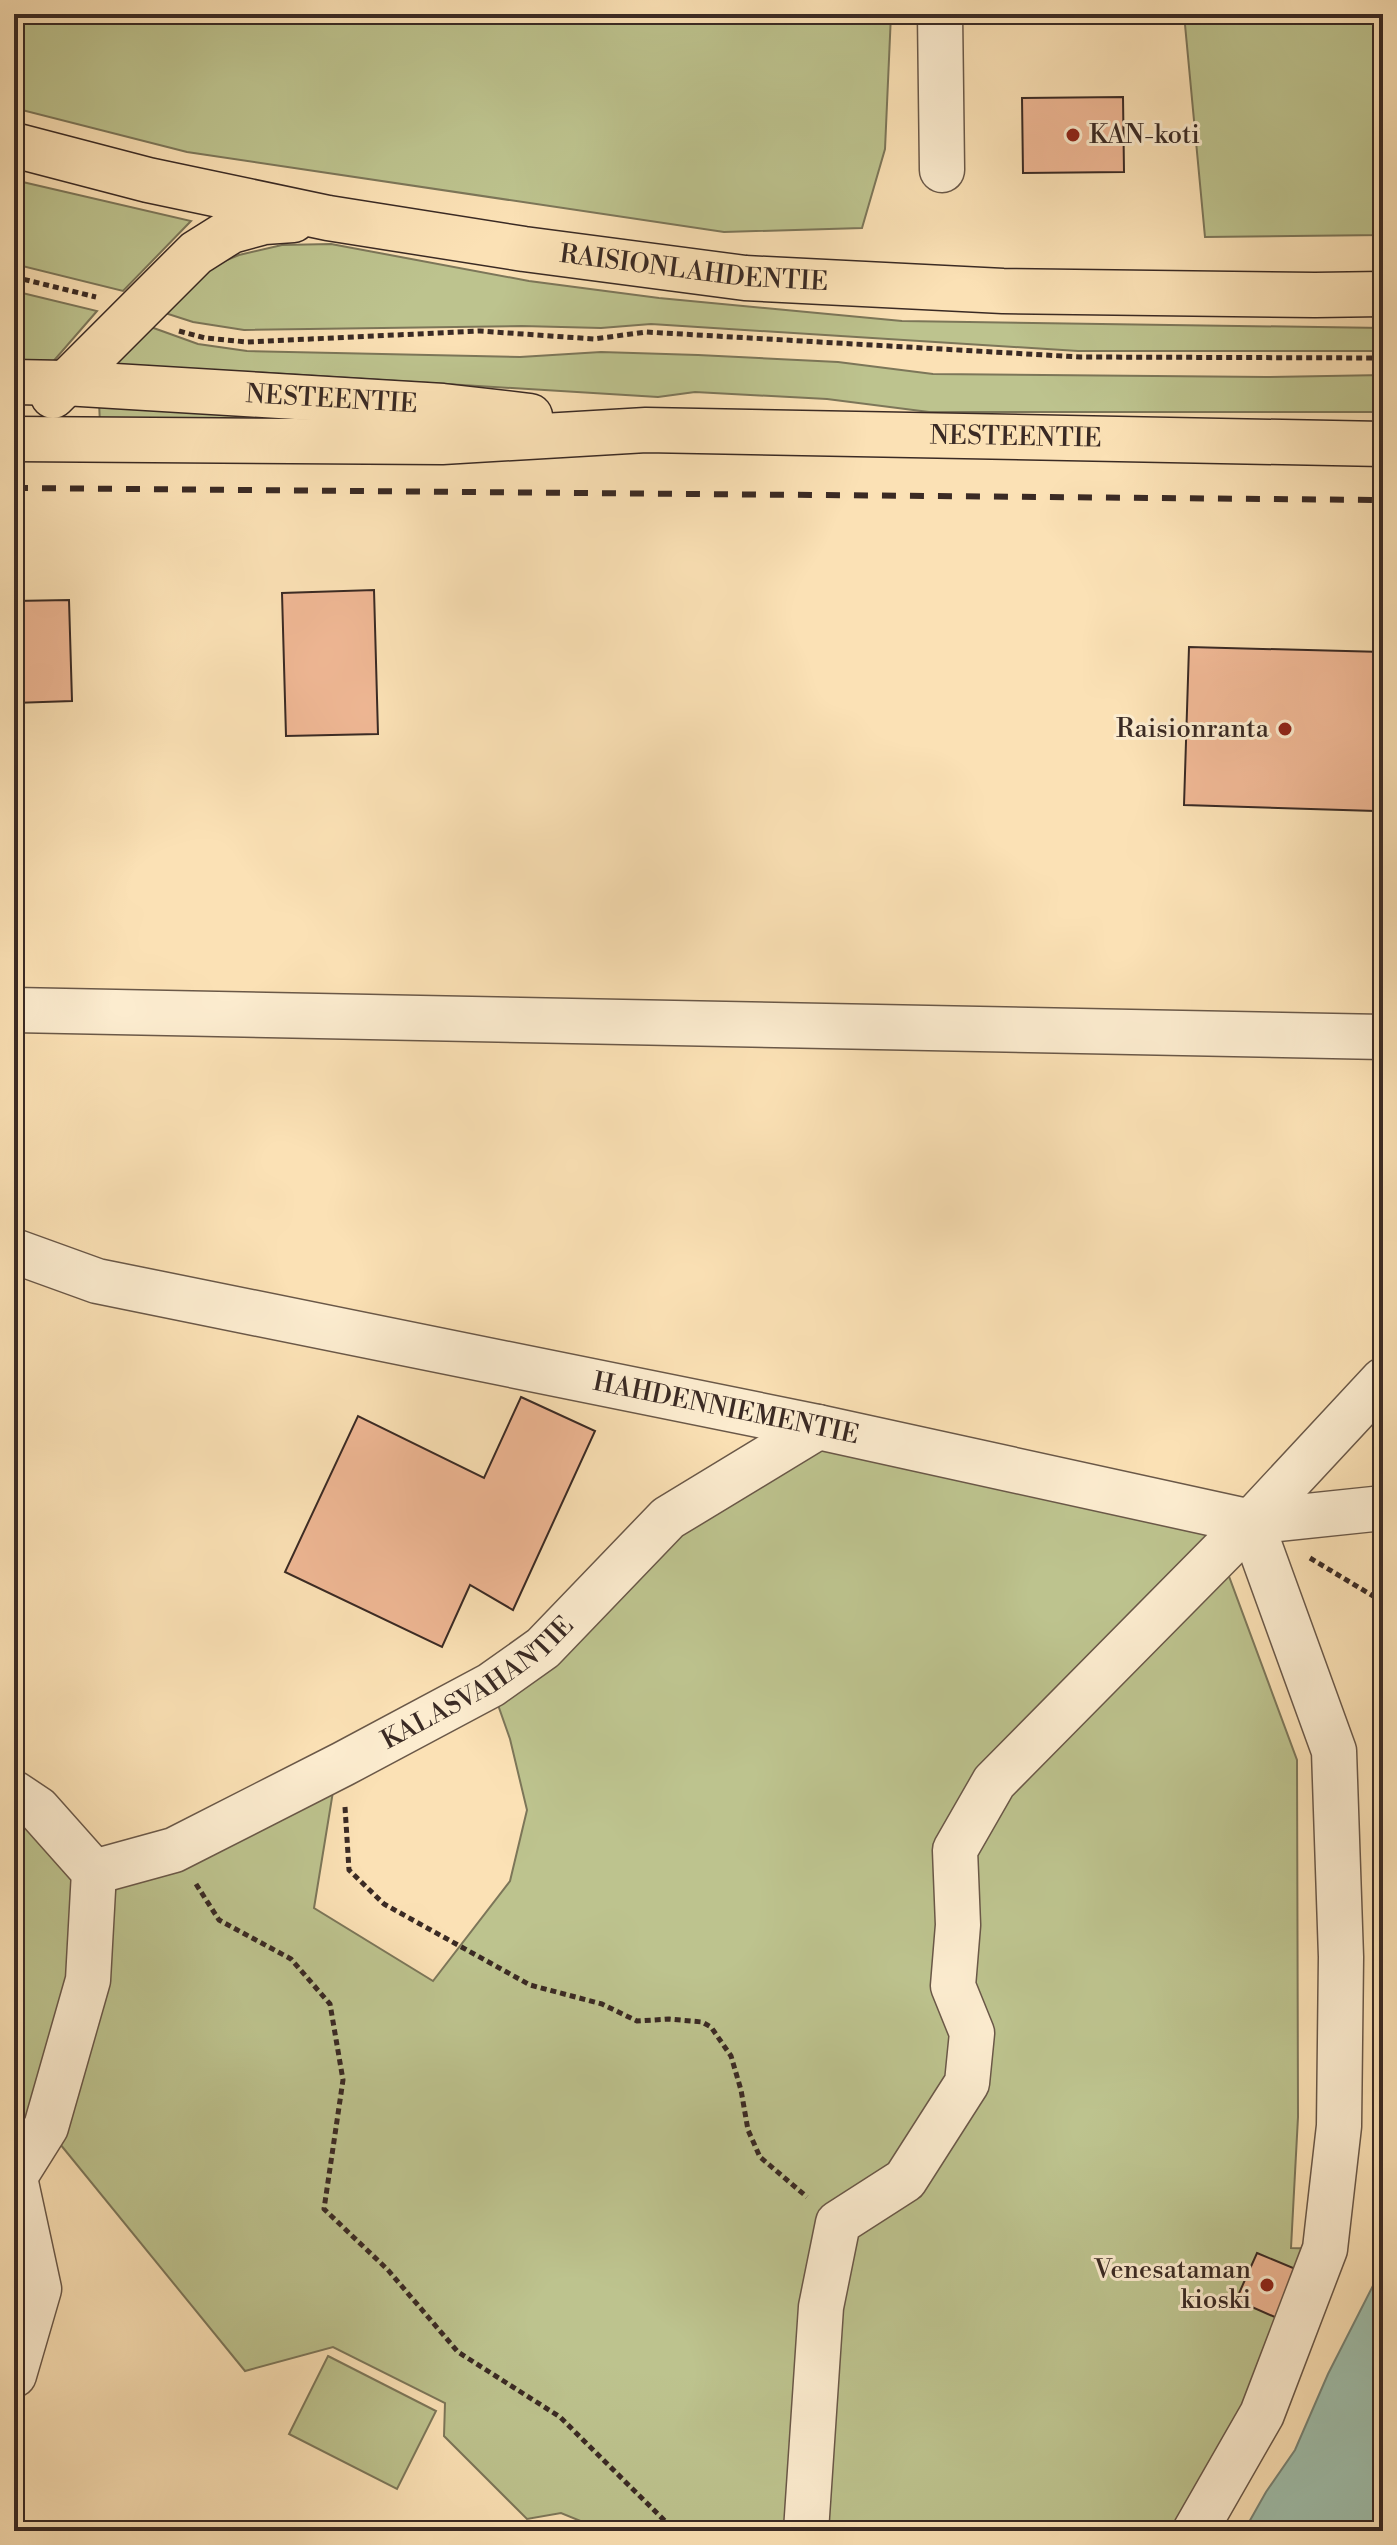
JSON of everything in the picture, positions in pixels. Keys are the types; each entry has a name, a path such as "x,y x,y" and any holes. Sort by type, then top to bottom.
{"main road":[{"name":"RAISIONLAHDENTIE","path":"14,145 148,180 328,218 524,249 745,278 1003,291 1383,294"},
{"path":"14,438 196,253 231,231 264,222 328,218"},
{"name":"NESTEENTIE","path":"14,382 443,406 646,430"},
{"name":"NESTEENTIE","path":"14,438 442,442 646,430 1383,444"}],"street":[{"path":"940,14 942,170"},
{"path":"14,1010 1383,1037"},
{"name":"HAHDENNIEMENTIE","path":"14,1251 97,1281 818,1427 1251,1522 1383,1508"},
{"path":"806,2531 821,2307 838,2223 905,2180 967,2083 972,2033 953,1986 958,1925 955,1850 994,1782 1251,1522 1383,1380"},
{"name":"KALASVAHANTIE","path":"94,1872 174,1850 491,1685 543,1648 668,1518 818,1427"},
{"path":"1195,2531 1262,2414 1325,2249 1339,2126 1341,1957 1334,1751 1251,1522"},
{"path":"14,1793 38,1809 94,1872 88,1980 46,2127 14,2178 39,2289 14,2375"}],"path":[{"path":"14,277 102,298 166,327 205,338 247,342 480,331 594,339 646,332 1080,357 1383,358"},
{"path":"1304,1554 1383,1602"},
{"path":"343,1764 349,1870 384,1904 530,1985 602,2004 637,2021 669,2019 702,2022 711,2027 731,2056 748,2130 760,2157 838,2223"},
{"path":"174,1850 219,1920 291,1959 330,2004 343,2080 324,2209 388,2270 458,2352 560,2417 675,2531"}],"green space":[{"path":"14,14 891,14 885,149 862,228 724,232 187,152 14,108"},
{"path":"1184,14 1383,14 1383,235 1205,237"},
{"path":"14,180 191,221 123,291 14,264"},
{"path":"331,244 529,281 659,298 902,321 1383,328 1383,351 1078,351 651,324 601,328 522,326 244,330 193,322 165,313 202,270 239,255 282,245"},
{"path":"14,291 97,311 51,364 14,363"},
{"path":"148,326 198,344 247,351 520,357 601,352 698,355 838,362 933,374 1383,375 1383,412 929,412 827,399 695,392 658,397 252,372 102,369"},
{"path":"99,402 223,405 378,428 100,424"},
{"path":"818,1427 1251,1522 1220,1552 1297,1760 1298,2117 1291,2248 1325,2249 1195,2531 605,2531 561,2513 527,2519 444,2436 445,2403 333,2347 245,2371 47,2128 14,2178 14,1800 94,1872 337,1767 314,1908 433,1981 510,1881 527,1810 510,1739 491,1685 668,1518"},
{"path":"328,2356 436,2411 397,2489 289,2434"}],"shaded area":[{"path":"1383,2266 1383,2531 1244,2531 1295,2450 1328,2374"}],"building":[{"name":"KAN-koti","path":"1123,97 1124,172 1023,173 1022,98"},
{"path":"374,590 378,734 286,736 282,593"},
{"path":"69,600 72,701 14,703 14,601"},
{"name":"Raisionranta","path":"1189,647 1383,652 1383,910 1373,910 1375,811 1184,805"},
{"path":"521,1397 595,1431 513,1610 470,1585 442,1647 285,1572 358,1416 484,1478"},
{"name":"Venesataman kioski","path":"1257,2253 1298,2270 1277,2318 1236,2300"}],"railway":[{"path":"14,488 1383,500"}],"place":[{"name":"KAN-koti","path":"1073,135"},
{"name":"Raisionranta","path":"1285,729"},
{"name":"Venesataman kioski","path":"1267,2285"}]}
